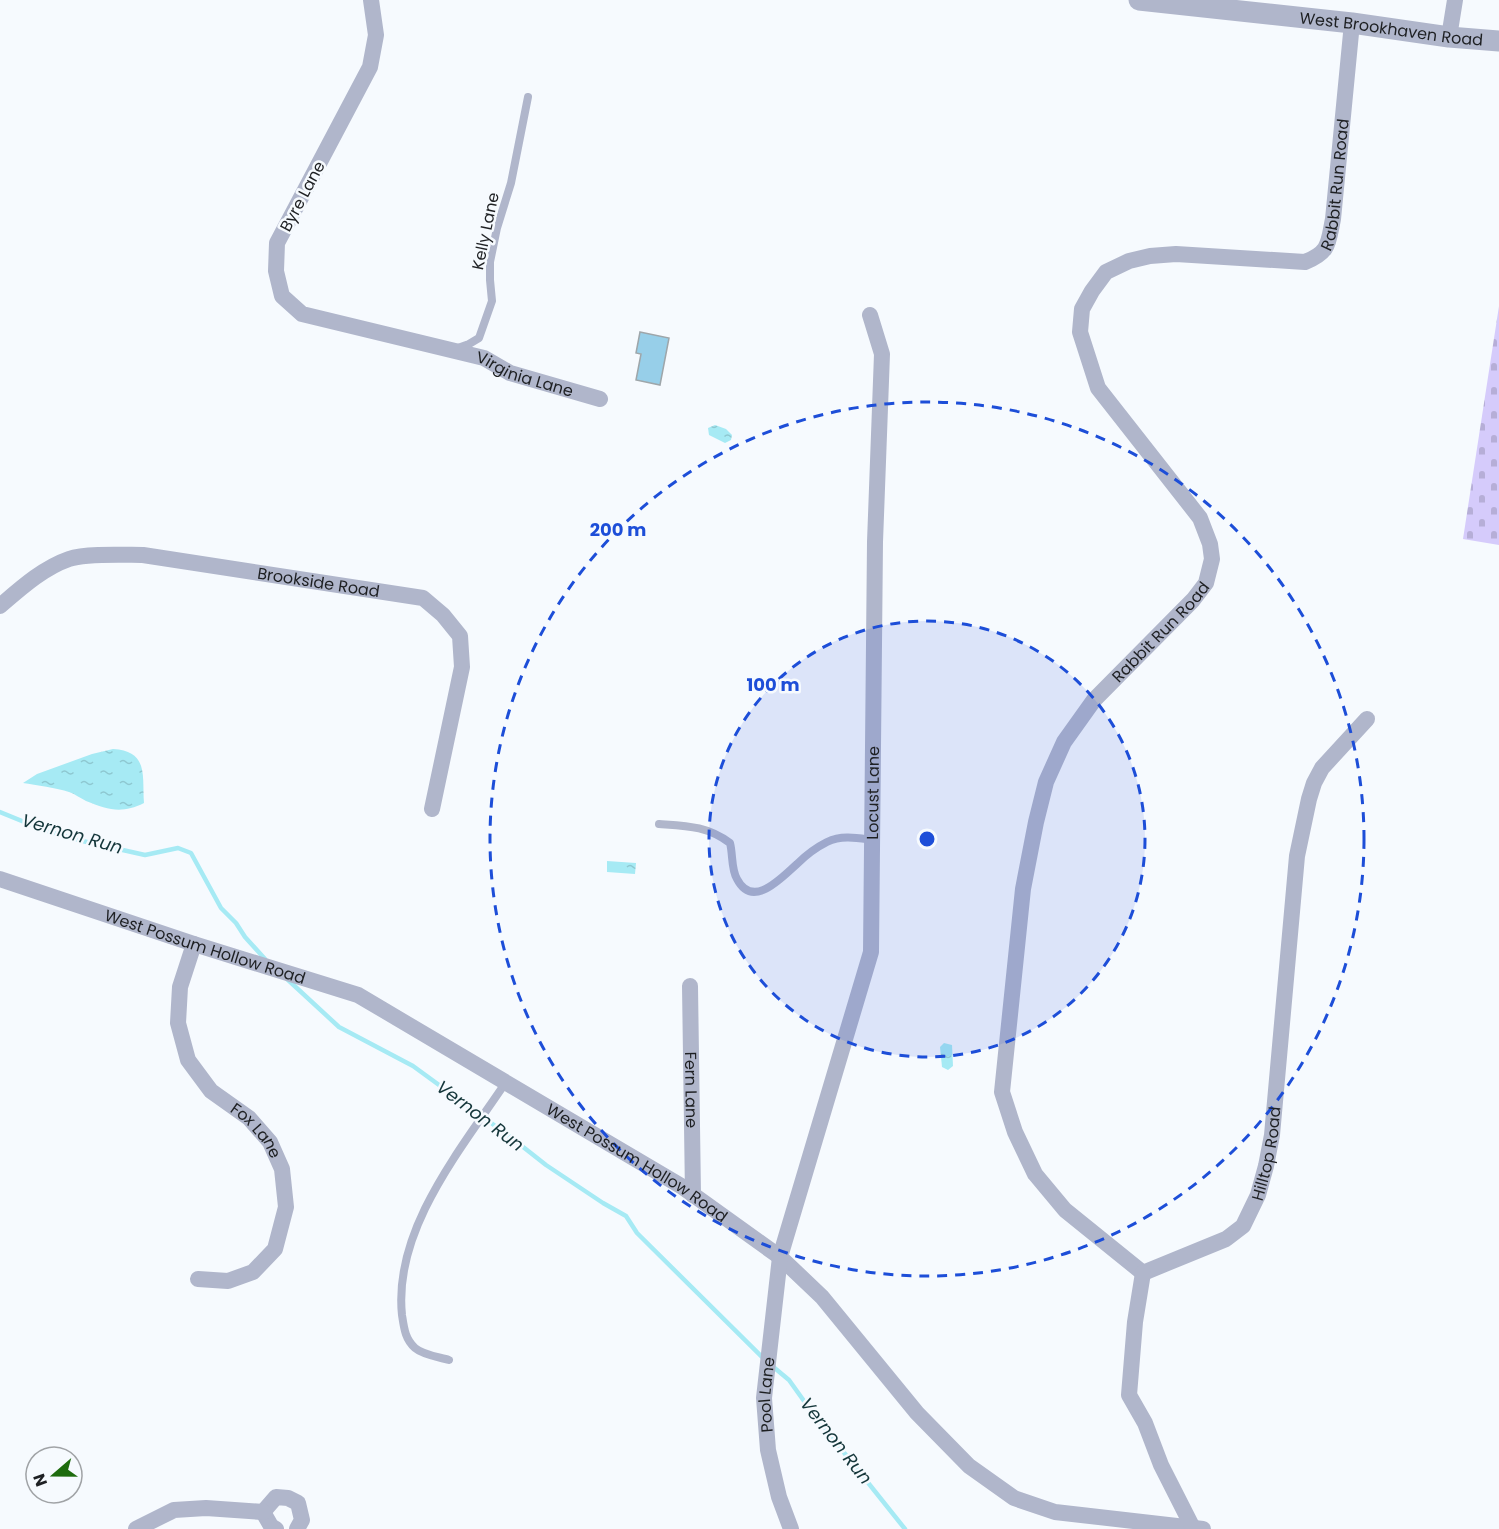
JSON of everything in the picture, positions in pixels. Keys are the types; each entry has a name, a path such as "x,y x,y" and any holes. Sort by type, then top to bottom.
{"street":[{"name":"Byre Lane","path":"371,0 376,35 370,67 276,243 276,271 282,296 302,314 449,351"},
{"name":"West Brookhaven Road","path":"1139,0 1200,3 1449,37 1499,41"},
{"path":"1449,37 1455,0"},
{"name":"Rabbit Run Road","path":"1143,1273 1065,1210 1035,1174 1015,1132 1002,1092 1023,890 1046,782 1064,742 1094,699 1193,600 1206,583 1212,560 1210,544 1200,518 1098,388 1080,332 1082,309 1106,272 1129,261 1150,256 1176,254 1305,262 1320,256 1328,243 1333,219 1352,23"},
{"name":"Locust Lane","path":"780,1257 871,952 875,542 882,354 870,315"},
{"name":"Virginia Lane","path":"449,351 484,358 510,373 600,399"},
{"name":"Brookside Road","path":"0,606 30,580 70,558 111,554 143,555 423,598 443,615 460,636 462,667 432,809"},
{"name":"Hilltop Road","path":"1143,1273 1182,1259 1226,1239 1243,1226 1258,1195 1272,1135 1298,856 1310,799 1314,783 1322,768 1367,719"},
{"name":"West Possum Hollow Road","path":"0,879 194,944 358,995 693,1195 780,1257 822,1297 916,1413 969,1466 1014,1498 1055,1512 1198,1528"},
{"name":"Fox Lane","path":"194,944 180,987 178,1023 188,1060 211,1091 249,1118 270,1142 282,1169 286,1207 275,1249 253,1272 228,1281 198,1279"},
{"name":"Fern Lane","path":"690,986 693,1195"},
{"name":"Pool Lane","path":"780,1257 764,1398 768,1450 779,1497 791,1529"},
{"path":"1143,1273 1135,1322 1129,1395 1145,1423 1161,1465 1198,1528"},
{"path":"262,1512 276,1497 288,1498 298,1503 302,1520 297,1529"},
{"path":"136,1529 174,1510 206,1508 262,1512"},
{"path":"262,1512 271,1526 276,1529"}],"lane":[{"name":"Kelly Lane","path":"449,351 470,344 479,338 492,301 490,262 497,228 511,183 528,97"},
{"path":"659,824 704,828 718,834 730,843 735,876 740,884 757,892 775,883 799,861 828,842 843,837 873,840"},
{"path":"449,1360 417,1350 404,1333 400,1296 410,1249 420,1218 447,1170 506,1082"}],"green space":[{"path":"1499,306 1499,545 1463,539"}],"water":[{"path":"715,425 726,429 732,435 731,440 725,443 709,435 708,428"},
{"path":"113,749 133,754 138,760 143,775 144,803 129,809 115,810 101,807 69,792 23,783 37,774 92,754"},
{"path":"607,861 636,863 635,874 607,872"},
{"path":"944,1043 952,1045 953,1066 948,1070 942,1067 940,1047"}],"building":[{"path":"640,332 669,338 660,385 636,380 641,354 636,353"}],"waterway":[{"name":"Vernon Run","path":"0,812 44,830 145,855 178,848 191,853 221,908 265,959"},
{"name":"Vernon Run","path":"287,979 339,1027 413,1066 546,1165 626,1216 637,1233 765,1360"},
{"name":"Vernon Run","path":"771,1365 789,1380 905,1529"}]}
